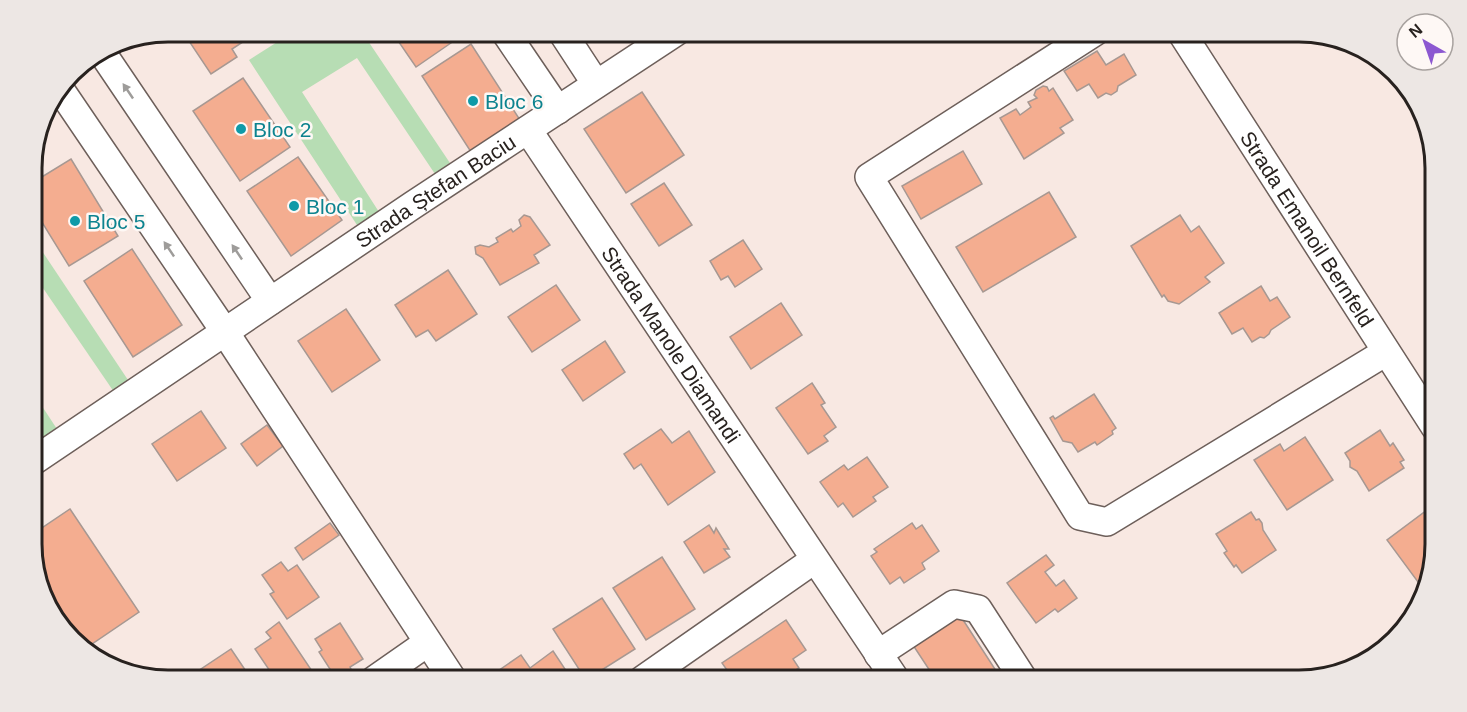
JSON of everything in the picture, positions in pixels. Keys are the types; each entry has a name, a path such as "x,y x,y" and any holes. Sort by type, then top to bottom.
{"street":[{"path":"512,42 558,110"},
{"path":"569,42 596,84"},
{"name":"Strada Ștefan Baciu","path":"42,456 270,301 661,42"},
{"path":"1079,42 868,177 1080,516 1107,522 1386,352"},
{"name":"Strada Emanoil Bernfeld","path":"1187,42 1425,412"},
{"path":"105,59 270,301"},
{"path":"65,96 225,332 446,670"},
{"name":"Strada Manole Diamandi","path":"528,129 889,670"},
{"path":"656,670 814,560"},
{"path":"878,654 954,604 978,609 1018,670"},
{"path":"388,670 427,643"}],"green space":[{"path":"277,42 369,42 450,163 435,174 357,58 302,92 379,212 357,225 249,60"},
{"path":"42,251 130,383 114,392 42,287"},
{"path":"42,406 57,429 42,439"}],"building":[{"path":"190,42 243,42 232,49 237,57 211,74"},
{"path":"399,42 452,42 416,67"},
{"name":"Bloc 6","path":"471,44 520,120 471,152 422,76"},
{"path":"1097,51 1106,65 1124,54 1136,75 1118,86 1117,91 1111,95 1106,93 1098,98 1089,84 1077,91 1064,71"},
{"name":"Bloc 2","path":"243,78 290,147 240,181 193,111"},
{"path":"1043,86 1049,91 1053,88 1073,120 1060,128 1064,133 1024,159 1000,118 1016,109 1020,115 1031,107 1028,102 1037,98 1034,95 1036,90"},
{"path":"642,92 684,155 626,193 584,129"},
{"path":"963,151 982,184 921,219 902,186"},
{"name":"Bloc 1","path":"298,157 342,220 291,256 247,191"},
{"name":"Bloc 5","path":"71,159 118,236 69,266 42,222 42,177"},
{"path":"664,183 692,225 659,246 631,204"},
{"path":"1049,192 1076,237 983,292 956,247"},
{"path":"524,215 530,217 550,245 534,255 539,263 500,285 483,258 476,254 475,247 480,245 489,247 498,242 496,238 511,229 513,232 521,226 519,220"},
{"path":"1180,215 1191,232 1199,226 1224,263 1205,277 1210,282 1179,304 1168,301 1164,295 1162,297 1131,246"},
{"path":"743,240 762,269 735,287 728,276 721,280 710,261"},
{"path":"132,249 182,325 133,357 84,281"},
{"path":"448,270 477,314 436,341 428,330 416,337 395,305"},
{"path":"556,285 580,320 532,352 508,317"},
{"path":"1261,286 1270,301 1277,297 1290,317 1271,330 1264,338 1260,337 1252,342 1243,328 1232,334 1219,313"},
{"path":"781,303 802,335 751,369 730,337"},
{"path":"346,309 380,360 332,392 298,341"},
{"path":"605,341 625,372 583,401 562,370"},
{"path":"812,383 825,403 821,405 836,427 824,436 828,441 808,454 776,408"},
{"path":"1094,394 1116,428 1112,431 1113,434 1097,445 1095,442 1078,452 1072,443 1063,441 1050,418 1053,416 1055,419"},
{"path":"201,411 226,448 177,481 152,444"},
{"path":"267,425 283,446 257,466 241,444"},
{"path":"661,429 672,443 689,431 715,472 668,505 641,464 634,469 624,454"},
{"path":"1380,430 1390,446 1393,443 1404,460 1400,462 1404,468 1369,491 1357,471 1350,467 1350,461 1345,453"},
{"path":"1305,437 1333,480 1287,510 1254,460 1280,444 1284,451"},
{"path":"867,457 888,487 873,497 876,501 853,517 843,503 838,507 820,482 844,465 848,470"},
{"path":"70,509 139,612 91,644 68,621 52,592 43,561 42,528"},
{"path":"1251,512 1256,520 1259,519 1262,523 1263,530 1276,550 1242,573 1236,565 1234,567 1224,553 1227,551 1216,534"},
{"path":"1425,512 1425,553 1423,569 1418,582 1387,540"},
{"path":"330,523 339,535 303,560 295,548"},
{"path":"912,523 916,529 922,525 939,551 922,563 925,569 904,583 900,577 890,584 871,556 877,552 874,549"},
{"path":"709,525 714,533 716,528 729,549 724,549 730,557 704,573 684,542"},
{"path":"1046,555 1054,565 1045,572 1056,586 1064,580 1077,598 1058,612 1055,609 1036,623 1007,583"},
{"path":"662,557 695,609 646,640 613,588"},
{"path":"281,562 288,571 297,565 319,597 287,619 270,594 274,592 262,575"},
{"path":"602,598 635,649 602,670 580,670 553,629"},
{"path":"956,609 996,670 929,670 909,639"},
{"path":"786,620 806,650 793,659 799,668 796,670 727,670 722,663"},
{"path":"279,622 311,670 269,670 255,649 271,638 266,632"},
{"path":"340,623 363,659 350,667 352,670 331,670 319,652 322,650 315,639"},
{"path":"231,649 245,670 200,670"},
{"path":"553,651 566,670 499,670 521,655 530,668"}],"place":[{"name":"Bloc 6","path":"473,101"},
{"name":"Bloc 2","path":"241,129"},
{"name":"Bloc 1","path":"294,206"},
{"name":"Bloc 5","path":"75,221"}]}
